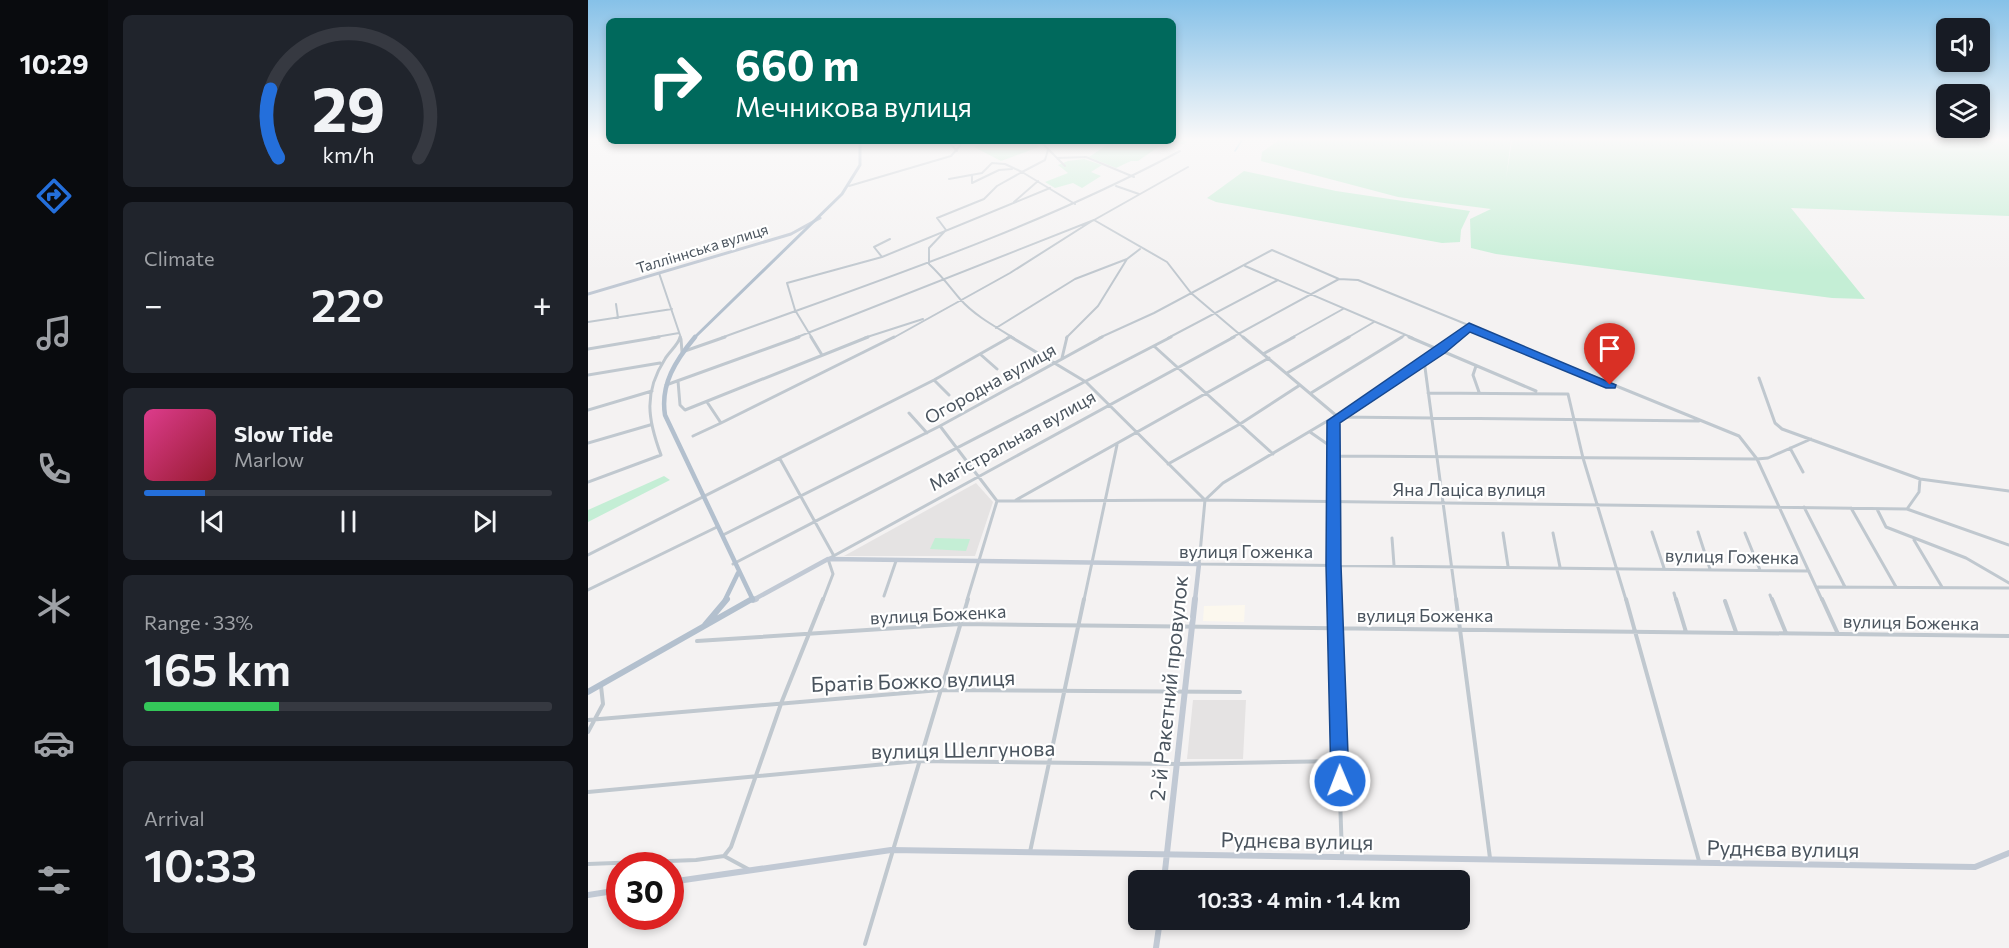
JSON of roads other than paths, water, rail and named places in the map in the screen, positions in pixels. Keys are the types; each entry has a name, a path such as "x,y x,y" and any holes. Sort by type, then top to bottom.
{"main road":[{"path":"753,600 733,564 666,418 665,386 671,367 706,325 820,218 849,186"},
{"path":"701,629 727,598 738,573"},
{"name":"Магістральная вулиця","path":"601,685 753,600"},
{"path":"588,692 601,685"}],"street":[{"path":"849,186 855,184"},
{"path":"945,230 937,218 984,199 1000,184"},
{"path":"1013,204 1018,196 1034,184"},
{"path":"1044,184 1075,204"},
{"path":"659,273 680,333 682,352 929,264 1120,184"},
{"path":"665,386 947,281 1094,219 1157,184"},
{"path":"1116,186 1139,194"},
{"path":"822,355 795,310 787,283 882,256 1050,188"},
{"name":"Талліннська вулиця","path":"588,294 791,234 820,218"},
{"path":"1094,219 1140,249 1167,262 1191,293 1338,417 1574,422 1705,421"},
{"path":"693,436 873,350 1080,231 1094,219"},
{"path":"945,230 929,248 929,264 947,281 961,300 996,328 1086,382 1206,500 1206,496 1221,485 1309,431 1338,417 1441,350 1469,327"},
{"path":"882,256 874,247 890,240"},
{"path":"1062,358 1066,338 1098,306 1127,259 1140,249"},
{"name":"Огородна вулиця","path":"721,536 802,498 940,426 1062,358 1245,266 1272,250 1339,279"},
{"path":"996,328 1064,285 1113,262 1127,259"},
{"path":"1245,266 1540,393"},
{"path":"1339,279 1358,280 1739,436 1758,459 1838,634"},
{"name":"Магістральная вулиця","path":"753,600 1339,279"},
{"path":"733,564 1155,347 1278,280"},
{"path":"616,304 618,318"},
{"path":"588,322 672,309"},
{"path":"1263,354 1344,309"},
{"path":"678,381 680,405 685,410 892,327 928,318"},
{"path":"1287,373 1374,322"},
{"path":"588,349 680,333"},
{"path":"1311,393 1405,335"},
{"path":"588,555 934,380 1011,336"},
{"path":"588,482 661,455 650,425 652,391 661,363 681,339"},
{"path":"1155,347 1273,454"},
{"path":"980,354 997,369"},
{"path":"1015,501 1269,358"},
{"path":"1424,360 1439,458 1491,860"},
{"path":"588,375 661,363"},
{"path":"1476,366 1473,375 1479,392"},
{"path":"1759,378 1775,423 1782,429 1920,479 2009,490"},
{"path":"934,380 949,395"},
{"path":"1168,464 1240,424 1300,385"},
{"path":"588,410 652,391"},
{"path":"1428,393 1568,394 1584,458 1700,863"},
{"path":"707,402 721,423"},
{"path":"909,413 927,433"},
{"path":"1338,417 1334,421 1333,448 1333,565 1342,857"},
{"path":"588,443 650,425"},
{"path":"865,944 891,850 997,501 940,426"},
{"path":"1309,431 1333,448"},
{"path":"1333,456 1758,459 1768,458 1811,439"},
{"path":"1030,854 1117,445"},
{"path":"1790,448 1803,472"},
{"path":"724,856 731,847 783,701 833,574 831,557 780,459"},
{"path":"1907,509 1918,492 1920,479"},
{"name":"Яна Лаціса вулиця","path":"997,501 1206,500 1907,509 2009,545"},
{"name":"2-й Ракетний провулок","path":"1165,870 1206,500"},
{"path":"1804,507 1845,587"},
{"path":"1851,508 1896,587"},
{"path":"1877,508 1886,527 1979,566 2009,586"},
{"path":"588,590 717,527"},
{"path":"1652,532 1664,568"},
{"path":"1698,532 1710,569"},
{"path":"1503,533 1508,566"},
{"path":"1553,533 1560,567"},
{"path":"1744,533 1760,570"},
{"path":"1392,538 1394,566"},
{"path":"1913,539 1942,587"},
{"name":"вулиця Гоженка","path":"831,557 896,561 1092,564 1508,566 1809,571"},
{"path":"884,596 896,561"},
{"path":"1818,587 2009,586"},
{"path":"1674,592 1686,632"},
{"path":"1770,595 1786,633"},
{"path":"1725,601 1736,632"},
{"name":"вулиця Боженка","path":"697,641 809,636 960,624 2009,636"},
{"path":"588,732 603,704 601,685"},
{"name":"Братів Божко вулиця","path":"588,720 783,701 940,690 1240,692"},
{"name":"вулиця Шелгунова","path":"588,792 918,761 1177,764 1339,761"},
{"name":"Руднєва вулиця","path":"684,880 891,850 1030,854 1167,854 1975,867 2009,853"},
{"path":"588,864 696,860 724,856 752,871"},
{"path":"588,895 606,892"},
{"path":"1156,948 1159,930"}]}
